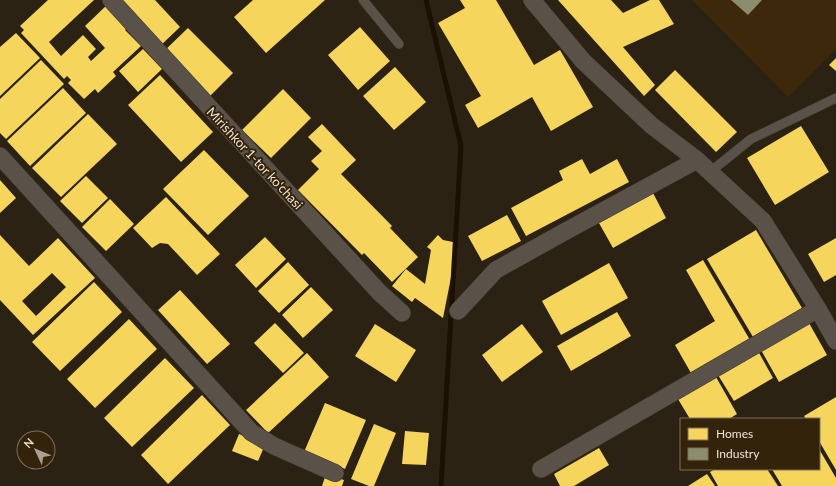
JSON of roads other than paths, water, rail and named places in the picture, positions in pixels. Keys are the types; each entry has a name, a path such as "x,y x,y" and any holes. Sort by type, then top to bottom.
{"street":[{"name":"Mirishkor 1-tor ko'chasi","path":"111,0 379,292 402,313"},
{"path":"532,0 583,61 651,124 697,160 763,221 818,309 836,341"},
{"path":"0,156 251,432 274,446 335,472"},
{"path":"458,311 496,270 697,160"},
{"path":"541,469 818,309"}],"lane":[{"path":"363,0 399,44"},
{"path":"710,172 752,139 836,98"}],"waterway":[{"path":"426,0 461,146 441,486"}]}
